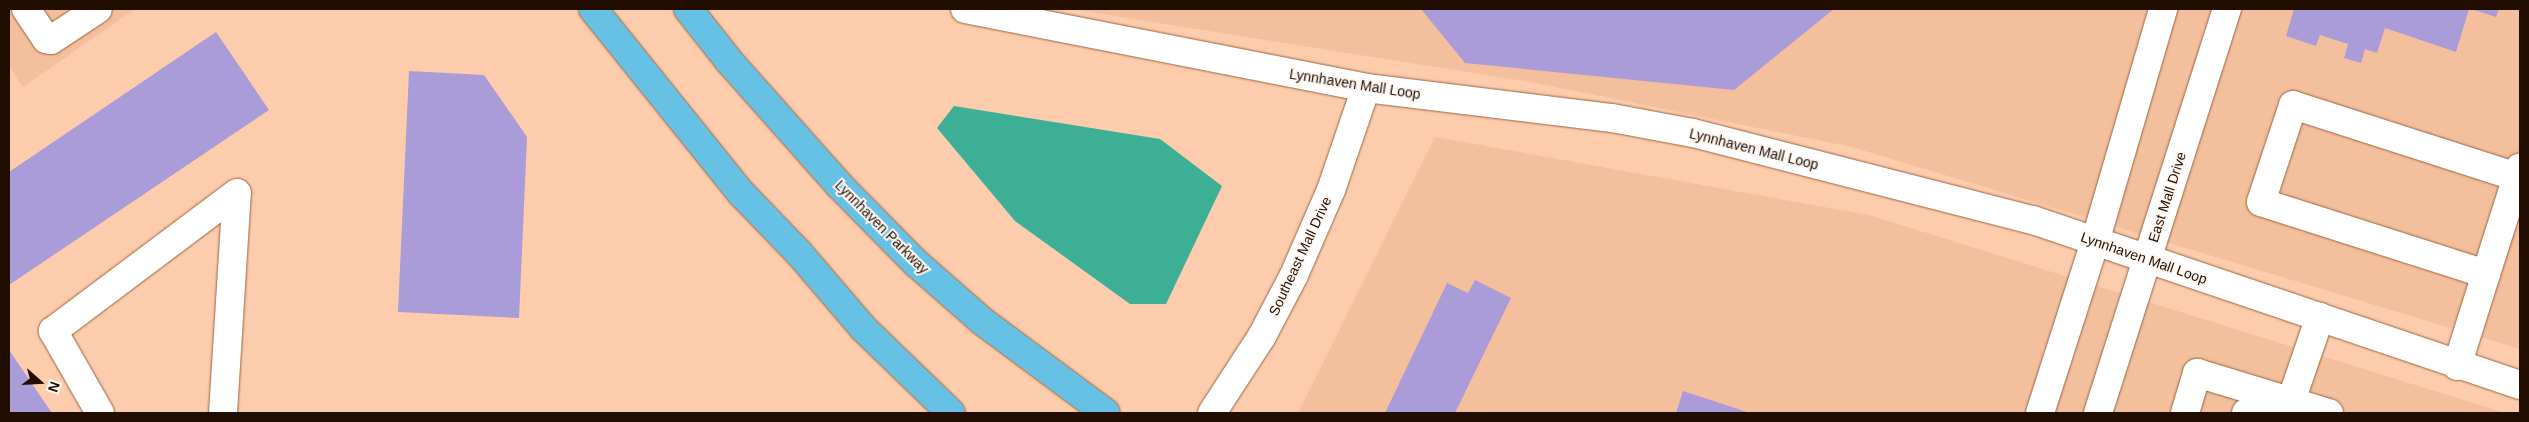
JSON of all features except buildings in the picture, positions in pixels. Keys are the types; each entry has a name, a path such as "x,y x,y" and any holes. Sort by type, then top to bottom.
{"main road":[{"path":"593,9 742,194 799,253 863,328 951,413"},
{"name":"Lynnhaven Parkway","path":"688,9 729,61 839,185 916,263 982,321 1106,413"}],"street":[{"path":"26,9 46,39 50,40 98,9"},
{"name":"Lynnhaven Mall Loop","path":"964,9 1029,15 1366,88 1612,118 1693,133 2033,220 2320,317 2458,366 2520,385"},
{"path":"2040,413 2096,242 2163,9"},
{"name":"East Mall Drive","path":"2098,413 2227,9"},
{"name":"Southeast Mall Drive","path":"1212,413 1262,336 1294,275 1331,190 1366,88"},
{"path":"2458,366 2519,172 2293,105 2261,202 2486,274"},
{"path":"100,413 53,331 237,193 224,413"},
{"path":"2285,407 2320,317"},
{"path":"2185,413 2197,372 2285,407"},
{"path":"2246,413 2262,408 2285,407 2329,413"}],"shaded area":[{"path":"9,9 135,9 23,87 9,66"},
{"path":"1071,9 2520,9 2520,349 1852,147 1530,82"},
{"path":"1435,137 1869,215 2505,413 1298,413"}],"water":[{"path":"954,106 1160,139 1222,186 1166,304 1130,304 1015,221 937,128"}]}
